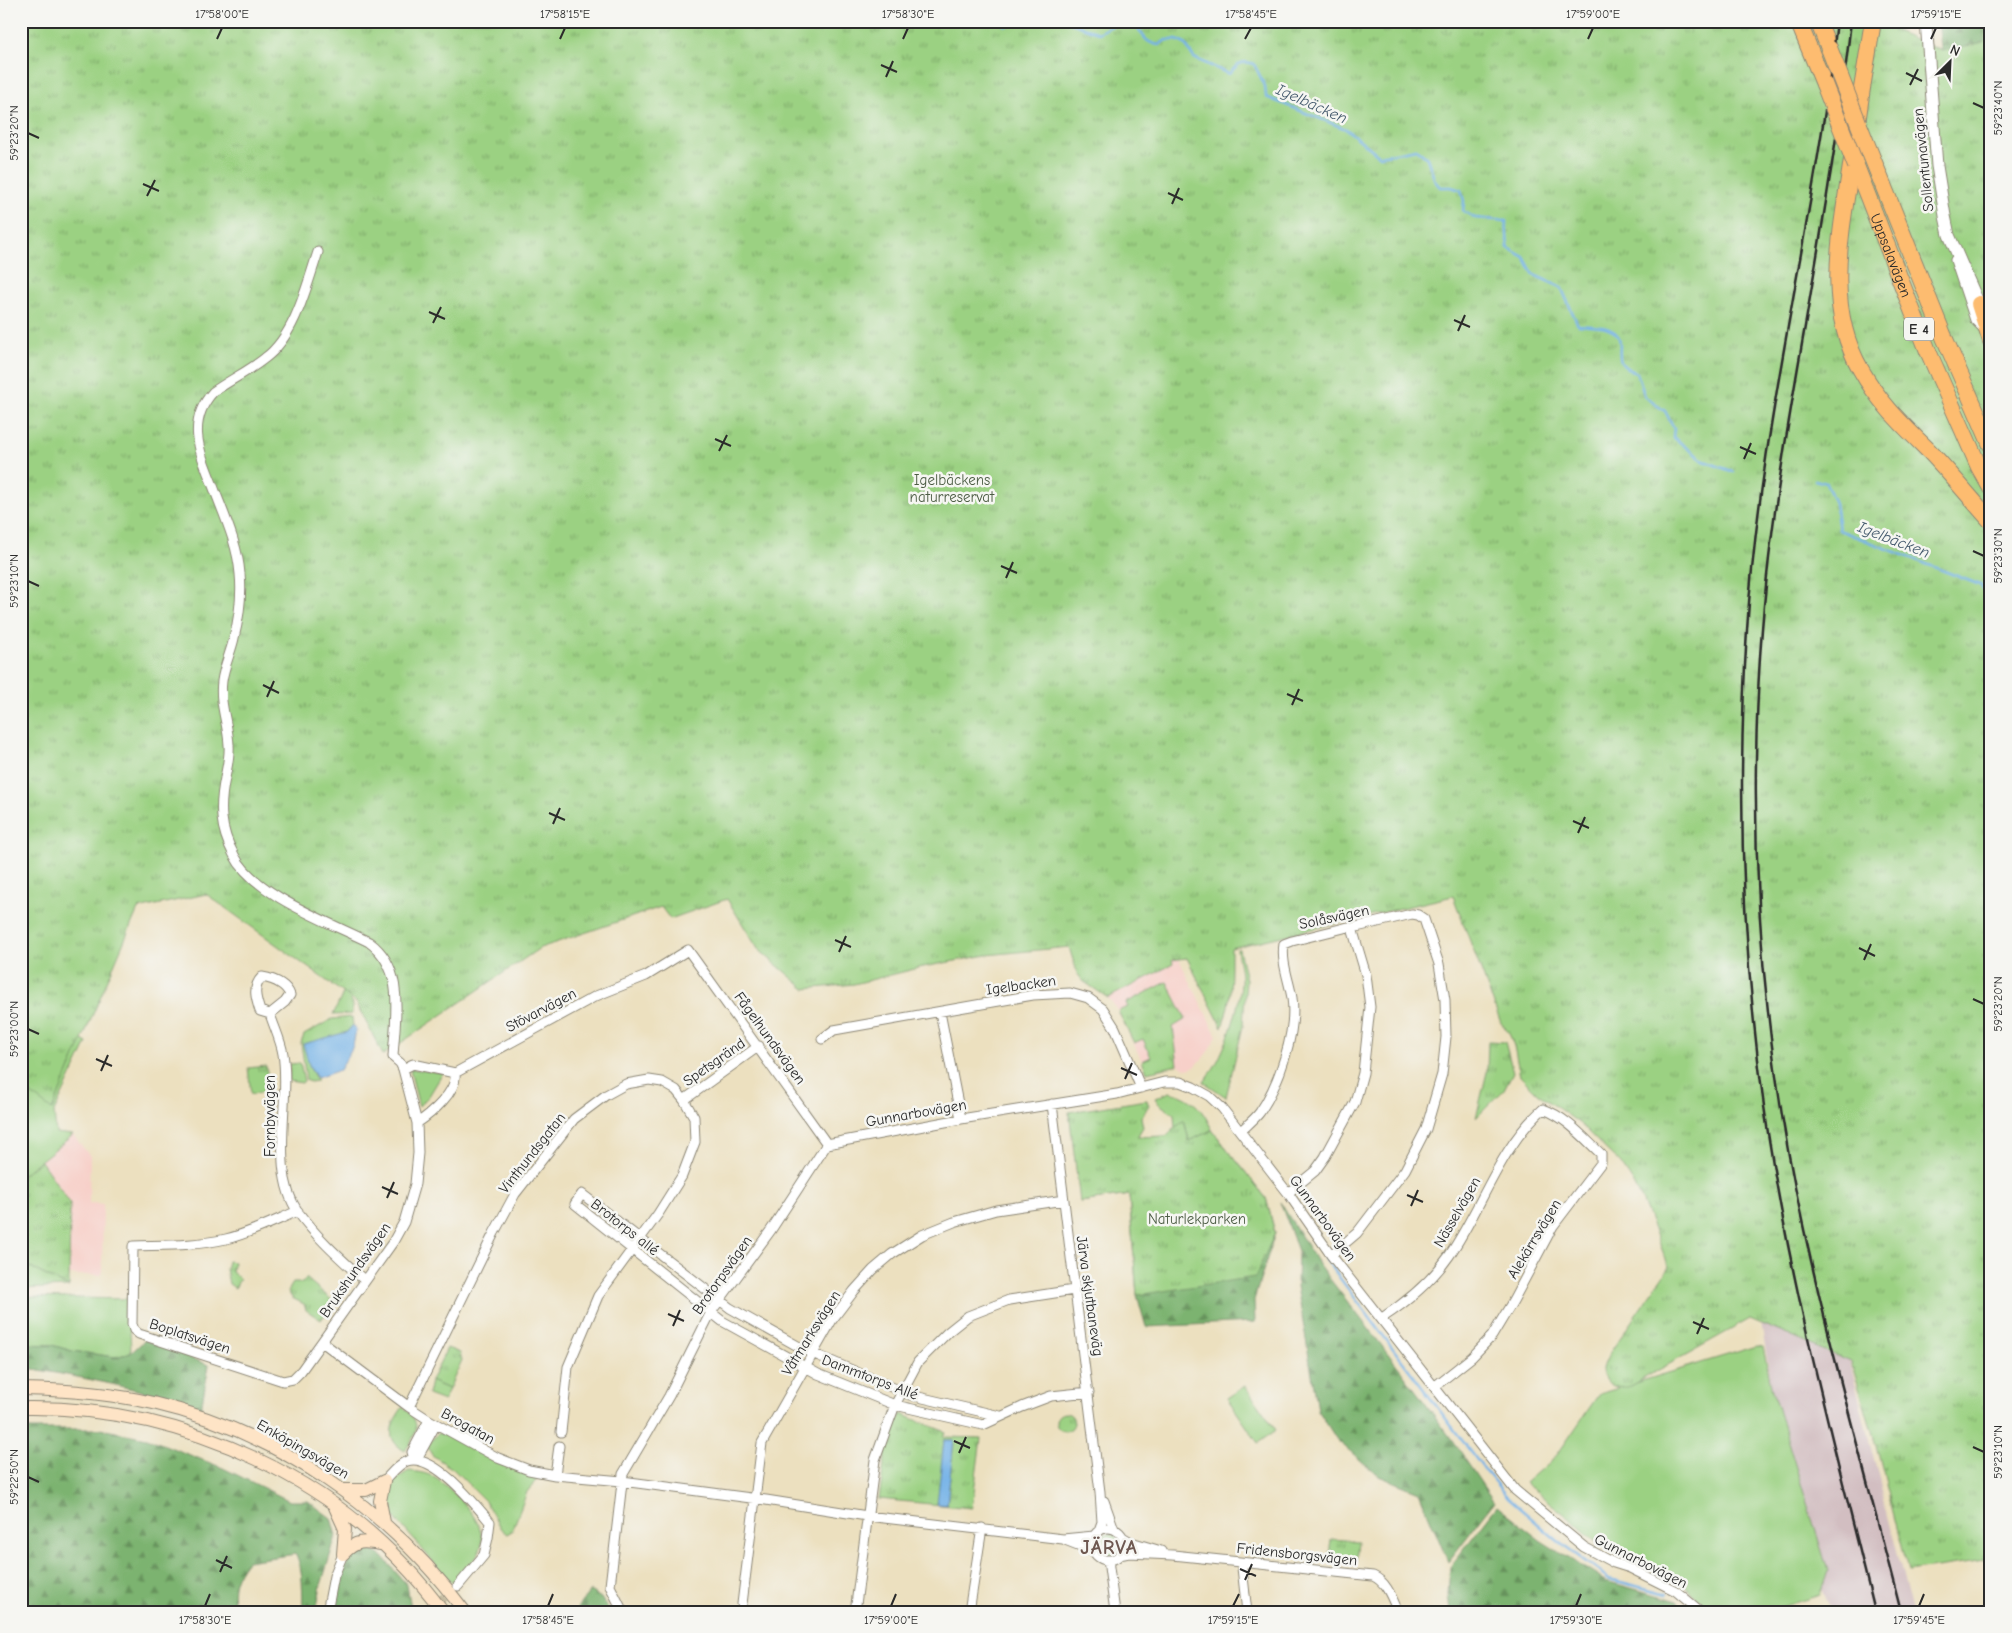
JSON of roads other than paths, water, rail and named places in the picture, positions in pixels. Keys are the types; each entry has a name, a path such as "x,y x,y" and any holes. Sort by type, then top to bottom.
{"highway":[{"name":"Uppsalavägen","path":"1798,21 1928,351 1979,467 1991,488"},
{"name":"Uppsalavägen","path":"1818,21 1944,337 1991,446"},
{"path":"1873,21 1839,249 1838,288 1840,311 1855,359 1881,402 1936,459 1991,521"}],"main road":[{"name":"Enköpingsvägen","path":"21,1389 58,1390 120,1397 184,1412 223,1425 280,1451 344,1490 384,1522 432,1571 465,1612"},
{"name":"Enköpingsvägen","path":"21,1408 56,1408 122,1414 180,1428 250,1455 304,1484 334,1505 382,1544 406,1567 443,1612"},
{"path":"344,1490 366,1490 384,1481"},
{"path":"384,1481 380,1501 384,1522"},
{"path":"334,1505 345,1530 343,1554"},
{"path":"343,1554 356,1543 363,1541 382,1544"}],"street":[{"name":"Sollentunavägen","path":"1926,21 1937,166 1949,235 1954,259 1975,320 1978,324 1988,325 1949,235"},
{"name":"Brukshundsvägen","path":"318,252 298,310 279,344 267,358 213,392 200,414 197,433 199,451 228,526 240,573 239,607 221,690 230,744 220,810 225,832 238,863 254,881 273,894 368,942 389,963 395,984 393,1057 400,1063 403,1069 417,1123 417,1170 404,1222 393,1242 364,1280 322,1342"},
{"name":"Solåsvägen","path":"1241,1131 1259,1113 1277,1078 1287,1049 1292,1026 1292,1000 1282,953 1284,944 1348,927 1352,928 1412,914 1424,919 1439,964 1445,1000 1446,1037 1442,1074 1426,1130 1405,1170 1357,1233 1331,1254"},
{"path":"1288,1192 1315,1170 1325,1157 1356,1102 1363,1073 1370,1006 1366,975 1352,928"},
{"name":"Fågelhundsvägen","path":"688,950 759,1046 827,1144"},
{"name":"Stövarvägen","path":"455,1073 596,996 646,976 688,950"},
{"name":"Igelbacken","path":"822,1039 834,1030 1052,993 1070,993 1088,998 1103,1009 1115,1028 1141,1088"},
{"path":"940,1012 961,1119"},
{"name":"Fornbyvägen","path":"270,1014 283,1054 283,1161 289,1190 298,1211 332,1250 364,1280"},
{"name":"Spetsgränd","path":"684,1100 759,1046"},
{"path":"403,1069 413,1064 455,1073 456,1078 452,1088 431,1114 417,1123"},
{"name":"Vinthundsgatan","path":"409,1407 515,1194 574,1120 606,1095 626,1084 649,1080 662,1082 676,1090 694,1117 696,1142 682,1176 641,1239 598,1296 568,1367 561,1432"},
{"name":"Gunnarbovägen","path":"827,1144 961,1119 1117,1094 1164,1082 1180,1082 1193,1087 1209,1096 1241,1131 1288,1192 1331,1254 1516,1490 1584,1547 1680,1594 1701,1612"},
{"name":"Järva skjutbaneväg","path":"1052,1104 1074,1290 1089,1392 1090,1423 1106,1521"},
{"name":"Nässelvägen","path":"1382,1318 1423,1288 1448,1256 1503,1159 1528,1122 1543,1109"},
{"name":"Alekärrsvägen","path":"1434,1387 1472,1357 1492,1336 1553,1226 1600,1163 1601,1154 1577,1130 1550,1111 1543,1109"},
{"name":"Brotorpsvägen","path":"622,1481 623,1474 669,1396 711,1312 771,1230 827,1144"},
{"name":"Brotorps allé","path":"711,1312 574,1204 582,1194 719,1300"},
{"name":"Våtmarksvägen","path":"755,1498 762,1443 832,1320 873,1270 910,1241 954,1222 996,1210 1064,1200"},
{"name":"Boplatsvägen","path":"298,1211 267,1225 225,1239 182,1245 133,1246 132,1324 134,1330 139,1334 283,1381 293,1379 301,1371 322,1342"},
{"path":"855,1612 875,1460 896,1405 918,1362 948,1332 968,1316 1009,1300 1074,1290"},
{"name":"Dammtorps Allé","path":"719,1300 737,1313 812,1354 902,1392 1000,1416"},
{"name":"Dammtorps Allé","path":"711,1312 730,1326 818,1374 896,1405 983,1425 994,1422 1000,1416 1050,1396 1089,1392"},
{"name":"Brogatan","path":"322,1342 409,1407 432,1422 498,1458 529,1470 555,1476 622,1481"},
{"path":"414,1459 412,1452 432,1422"},
{"path":"555,1476 559,1446"},
{"path":"384,1481 401,1464 414,1459 424,1462 443,1473 460,1487 490,1522 484,1555 458,1586"},
{"path":"623,1612 610,1586 622,1481 755,1498 867,1516 1063,1539 1093,1551 1099,1558 1108,1560 1119,1555 1124,1546 1124,1538 1106,1521 1092,1542 1093,1551"},
{"path":"742,1604 755,1498"},
{"path":"969,1612 982,1528"},
{"path":"1063,1539 1096,1534 1106,1529 1114,1529"},
{"name":"Fridensborgsvägen","path":"1124,1538 1130,1542 1173,1555"},
{"name":"Fridensborgsvägen","path":"1119,1555 1130,1553 1173,1555 1373,1576 1380,1579 1388,1589 1398,1612"},
{"path":"326,1612 334,1576 343,1554"},
{"path":"1108,1560 1115,1612"},
{"path":"1242,1568 1247,1612"}],"water":[{"path":"353,1025 356,1030 353,1046 340,1070 317,1078 310,1068 303,1044 347,1032"},
{"path":"944,1440 954,1440 947,1505 937,1504"}],"waterway":[{"name":"Igelbäcken","path":"1002,21 1005,26 1020,21"},
{"name":"Igelbäcken","path":"1066,21 1099,33 1120,23 1134,23 1149,42 1159,45 1166,40 1176,40 1185,44 1194,58 1229,74 1242,63 1254,64 1265,86 1266,97 1346,129 1380,156 1416,149 1427,158 1435,181 1440,187 1451,187 1461,190 1464,201 1463,211 1475,218 1506,221 1508,248 1524,257 1534,275 1561,287 1578,325 1606,328 1617,334 1622,364 1637,373 1645,397 1665,411 1674,428 1673,437 1704,461 1734,472"},
{"name":"Igelbäcken","path":"1815,480 1826,483 1835,503 1839,530 1980,585 1991,600"},
{"path":"1324,1257 1483,1468 1508,1498 1558,1541 1609,1579 1667,1594"}],"tunnel":[{"path":"427,1612 454,1589"}],"railway":[{"path":"1837,21 1815,173 1763,477 1747,630 1742,749 1742,809 1746,928 1751,988 1764,1106 1774,1170 1813,1360 1875,1612"},
{"path":"1851,21 1822,229 1782,464 1766,583 1757,735 1757,867 1764,975 1770,1028 1785,1134 1795,1187 1832,1347 1901,1612"}],"district":[{"name":"JÄRVA","path":"1109,1547"}],"park label":[{"name":"Igelbäckens naturreservat","path":"952,488"},
{"name":"Naturlekparken","path":"1197,1219"}]}
